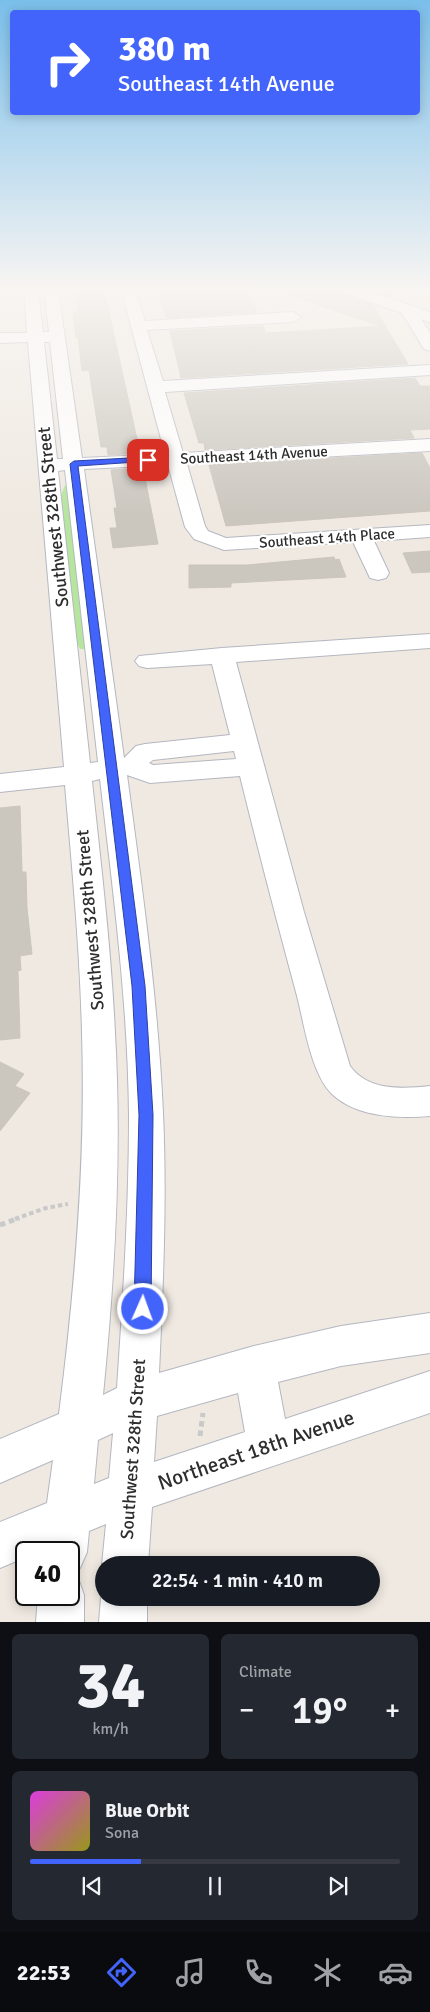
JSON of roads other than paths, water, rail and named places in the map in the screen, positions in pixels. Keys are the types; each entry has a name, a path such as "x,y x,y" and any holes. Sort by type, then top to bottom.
{"street":[{"name":"Southwest 328th Street","path":"41,365 122,767 139,986 145,1086 145,1244 137,1401 125,1556"},
{"name":"Southwest 328th Street","path":"58,365 61,465 78,774 97,982 100,1097 96,1223 78,1428 66,1536"},
{"path":"150,365 176,459"},
{"path":"156,387 430,370"},
{"name":"Southeast 14th Avenue","path":"61,465 430,445"},
{"name":"Southeast 14th Place","path":"176,459 195,527 201,535 224,544 430,531"},
{"path":"361,536 378,573"},
{"path":"147,661 430,641"},
{"path":"222,656 304,968 331,1060 344,1083 364,1095 406,1104 430,1101"},
{"path":"0,783 122,767 150,774 248,754"},
{"path":"0,1461 137,1401 254,1367 341,1346 430,1333"},
{"path":"254,1367 269,1446"},
{"name":"Northeast 18th Avenue","path":"0,1545 66,1536 129,1492 430,1392"},
{"path":"60,1622 61,1606"},
{"path":"123,1622 124,1606"}]}
